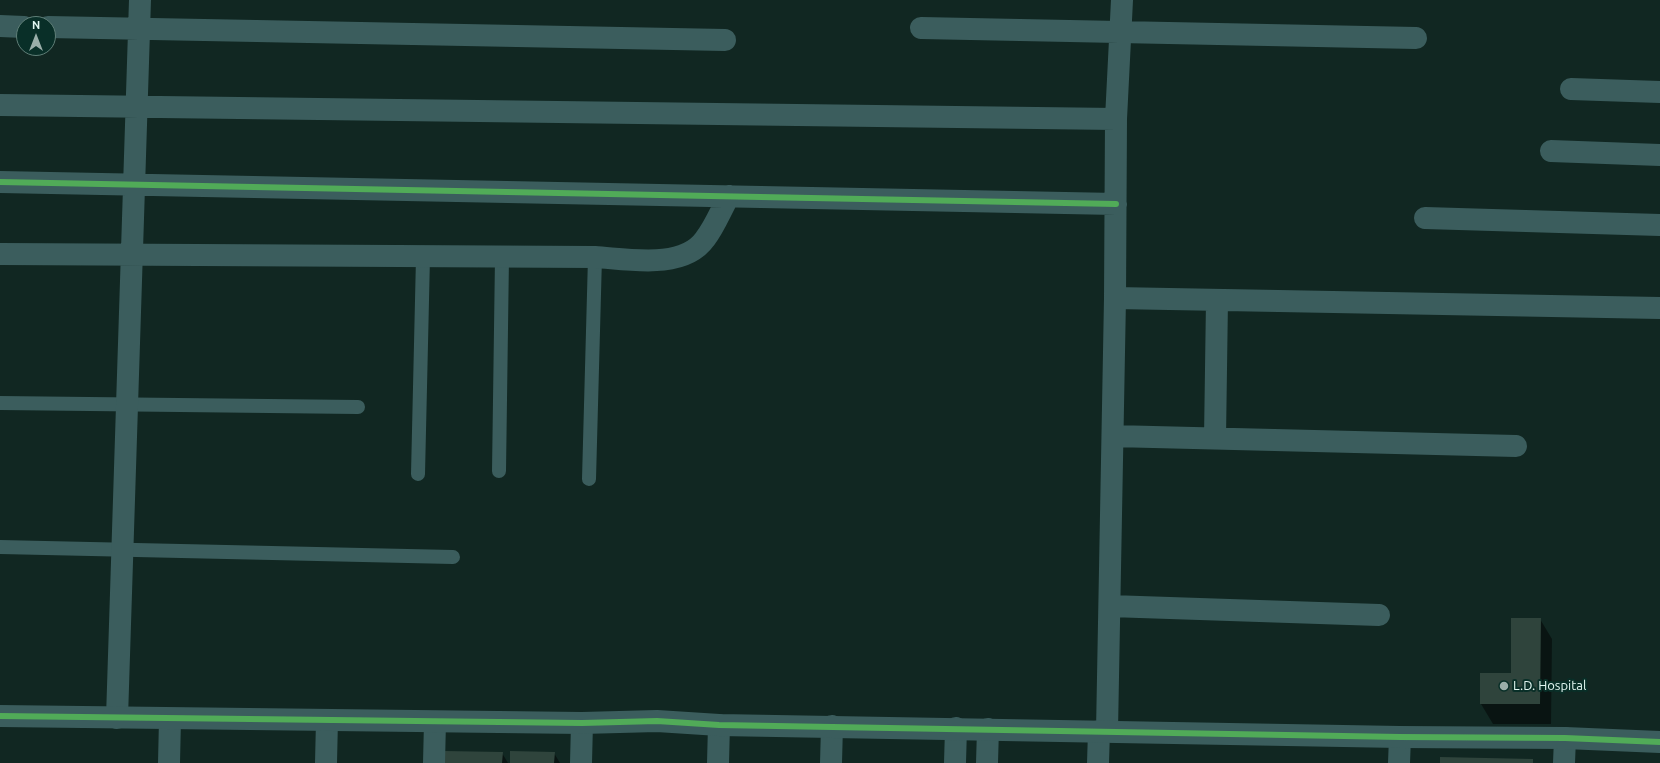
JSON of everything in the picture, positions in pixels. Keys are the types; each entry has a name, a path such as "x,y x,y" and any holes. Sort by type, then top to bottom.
{"street":[{"path":"117,718 140,0"},
{"path":"1098,763 1103,731 1110,606 1116,120 1122,0"},
{"path":"0,26 16,27"},
{"path":"56,27 724,40"},
{"path":"921,28 1416,38"},
{"path":"1571,89 1660,92"},
{"path":"0,105 1116,120"},
{"path":"1551,150 1660,155"},
{"path":"0,182 1116,204"},
{"path":"0,254 595,257 657,260 679,257 693,250 705,240 729,196"},
{"path":"1425,218 1660,224"},
{"path":"1115,298 1660,308"},
{"path":"1215,438 1217,300"},
{"path":"1113,436 1516,446"},
{"path":"1110,606 1379,615"},
{"path":"0,716 435,722 582,723 657,721 719,725 988,728 1400,737 1565,738 1660,742"},
{"path":"169,763 170,719"},
{"path":"326,763 327,720"},
{"path":"434,763 435,722"},
{"path":"582,723 582,763"},
{"path":"718,763 719,725"},
{"path":"831,763 832,726"},
{"path":"955,763 956,728"},
{"path":"987,763 988,728"},
{"path":"1399,763 1400,737"},
{"path":"1564,763 1565,738"}],"lane":[{"path":"418,474 423,256"},
{"path":"499,471 502,257"},
{"path":"589,479 595,257"},
{"path":"0,403 358,407"},
{"path":"0,547 453,557"}],"building":[{"path":"1511,618 1541,618 1540,704 1480,704 1480,673 1511,673"},
{"path":"444,751 503,752 502,763 444,763"},
{"path":"510,751 555,752 554,763 510,763"},
{"path":"1440,757 1533,759 1533,763 1440,763"}],"cycle path":[{"path":"0,182 1116,204"},
{"path":"0,716 582,723 657,721 719,725 1400,737 1565,738 1660,742"}],"place":[{"name":"L.D. Hospital","path":"1504,686"}]}
